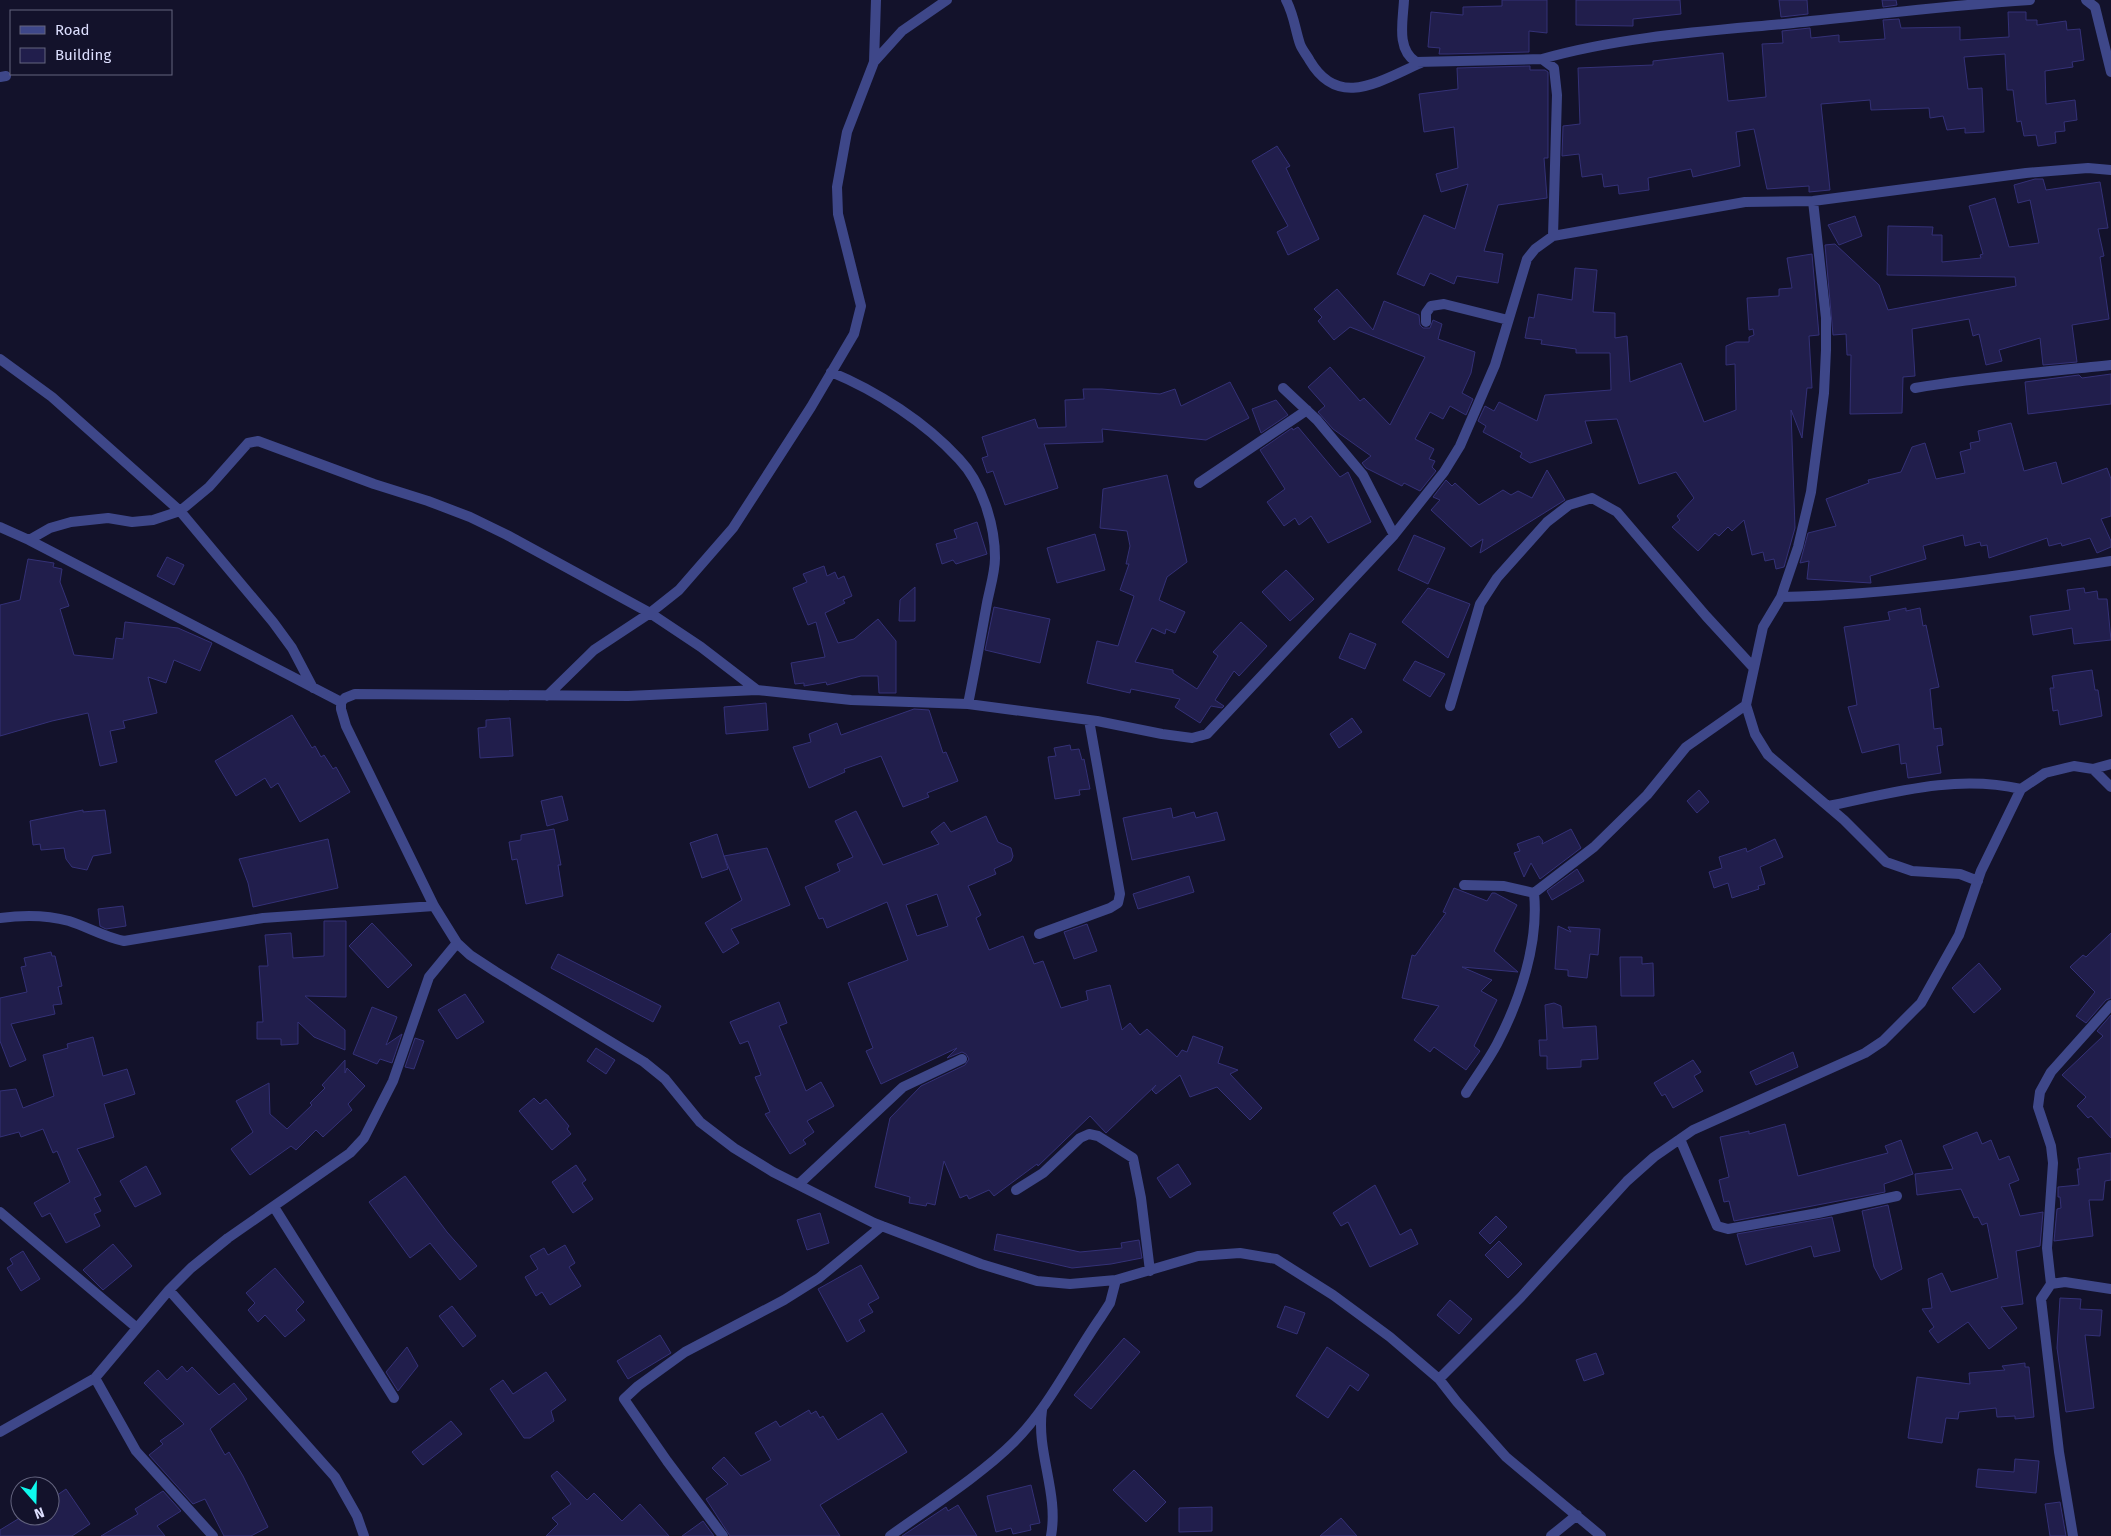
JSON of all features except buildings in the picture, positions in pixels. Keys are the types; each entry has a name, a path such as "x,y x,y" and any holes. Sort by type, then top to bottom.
{"street":[{"path":"547,696 594,650 650,613 679,590 733,528 811,407 854,334 861,306 838,214 837,187 847,132 874,62 876,0"},
{"path":"874,62 902,31 947,0"},
{"path":"1286,0 1294,14 1300,44 1317,74 1333,86 1348,89 1364,88 1421,63 1542,59 1598,46 1709,32 1980,3 2030,0"},
{"path":"1404,0 1402,40 1410,58 1421,63"},
{"path":"2086,0 2095,7 2111,72"},
{"path":"1542,59 1554,68 1557,95 1554,236"},
{"path":"1601,1536 1506,1457 1440,1380 1390,1337 1334,1295 1276,1259 1263,1255 1240,1253 1198,1256 1116,1280 1070,1284 1037,1281 981,1264 882,1226 799,1184 734,1148 700,1122 665,1079 644,1062 496,972 470,955 458,943 434,906 346,726 341,702 355,694 628,696 756,690 851,700 968,704 1089,720 1192,738 1206,734 1237,704 1394,535 1444,472 1460,446 1495,365 1527,259 1535,249 1554,236 1746,202 1813,201 2026,173 2088,168 2111,170"},
{"path":"1813,201 1826,318 1824,393 1809,505 1798,547 1781,597 1763,627 1752,666 1746,705 1755,734 1768,755 1828,806 1886,862 1912,871 1960,874 1978,881"},
{"path":"1426,322 1426,313 1431,306 1444,304 1508,320"},
{"path":"0,359 52,397 180,512 273,622 292,648 313,688"},
{"path":"1915,388 1974,378 2039,374 2111,365"},
{"path":"831,372 863,386 928,431 960,460 972,477 984,505 992,526 995,558 968,704"},
{"path":"1283,388 1307,410 1363,474 1394,535"},
{"path":"1199,483 1307,410"},
{"path":"29,540 50,528 71,522 108,518 132,522 153,520 180,512 209,487 248,443 258,441 470,517 586,576 650,613 701,647 756,690"},
{"path":"1450,706 1480,604 1498,578 1547,522 1569,505 1592,498 1617,512 1706,616 1752,666"},
{"path":"0,527 29,540 341,702"},
{"path":"1781,597 1834,596 1902,589 2111,561"},
{"path":"1534,894 1594,847 1647,795 1686,747 1746,705"},
{"path":"1039,934 1110,908 1118,903 1120,894 1089,720"},
{"path":"1440,1380 1521,1297 1627,1181 1654,1157 1680,1139 1735,1110 1865,1053 1883,1040 1921,1003 1959,935 1978,881 2021,789 2045,773 2074,766 2093,769 2111,764"},
{"path":"2093,769 2111,787"},
{"path":"1828,806 1945,783 1993,782 2021,789"},
{"path":"1464,885 1504,886 1534,894"},
{"path":"1466,1093 1496,1046 1522,980 1536,912 1534,894"},
{"path":"0,918 42,916 70,921 109,938 124,941 263,918 434,906"},
{"path":"0,1432 95,1378 169,1290 228,1238 350,1153 364,1138 393,1081 429,977 458,943"},
{"path":"2072,1536 2059,1452 2041,1299 2051,1284 2047,1248 2053,1163 2051,1146 2038,1107 2040,1092 2051,1072 2111,1005"},
{"path":"799,1184 903,1087 962,1058"},
{"path":"1016,1190 1043,1172 1080,1138 1089,1134 1098,1136 1132,1158 1141,1198 1150,1271"},
{"path":"1680,1139 1716,1226 1722,1228 1728,1229 1818,1213 1897,1196"},
{"path":"274,1207 394,1398"},
{"path":"0,1212 137,1328"},
{"path":"723,1536 666,1461 624,1399 638,1386 685,1352 784,1300 820,1278 882,1226"},
{"path":"890,1536 1014,1442 1042,1409 1110,1303 1116,1280"},
{"path":"2051,1284 2065,1282 2111,1290"},
{"path":"169,1290 335,1478 357,1516 364,1536"},
{"path":"95,1378 136,1451 213,1536"},
{"path":"1042,1409 1040,1427 1053,1503 1051,1536"},
{"path":"1551,1536 1577,1515"}]}
